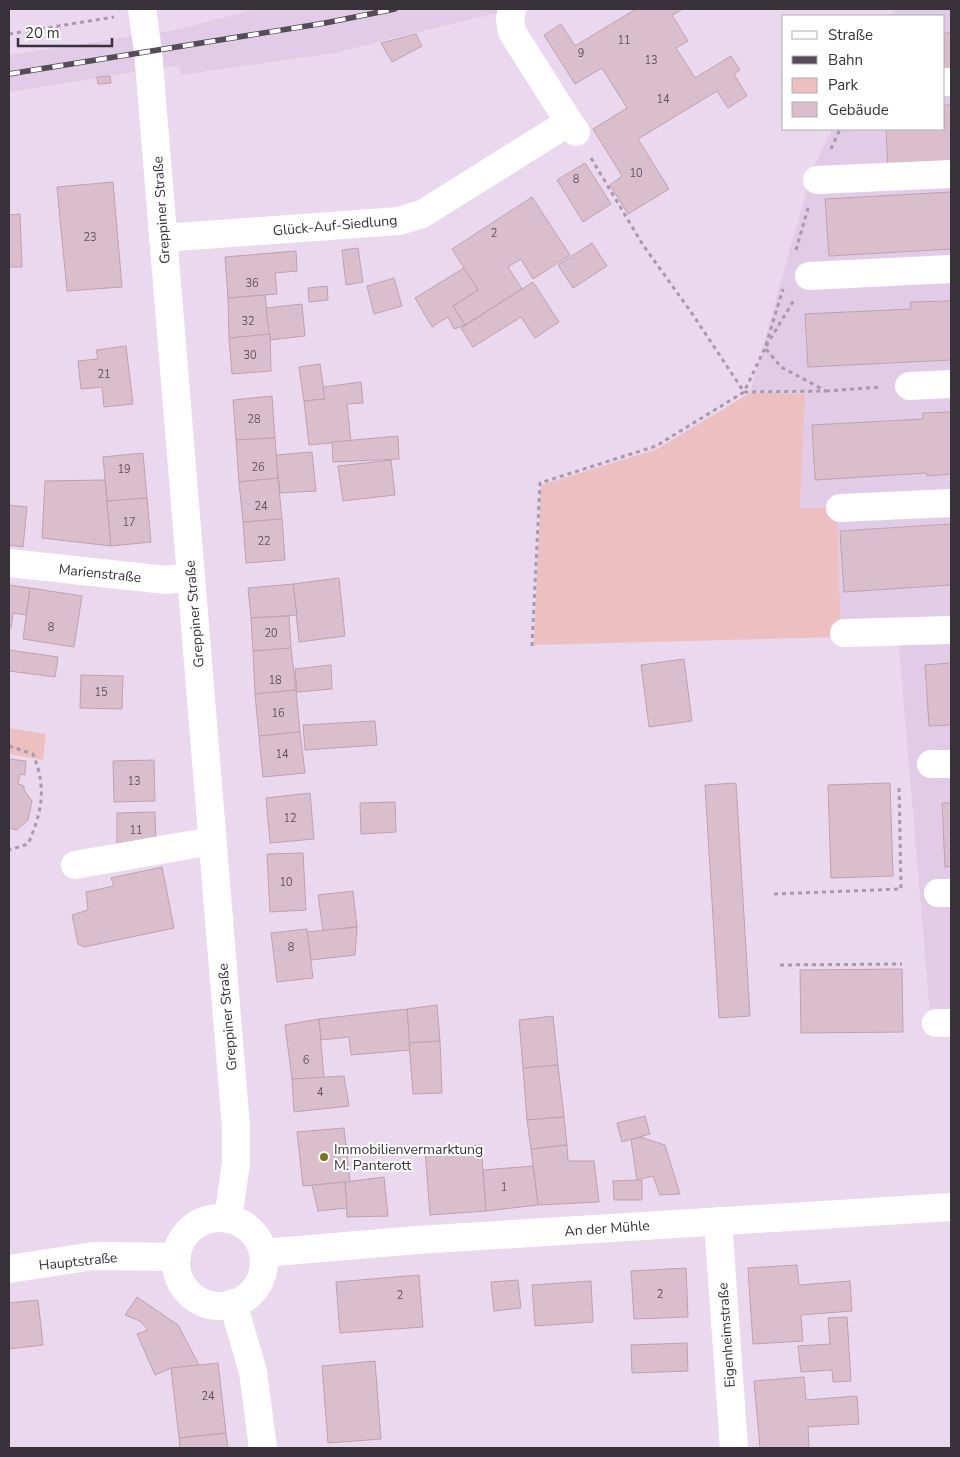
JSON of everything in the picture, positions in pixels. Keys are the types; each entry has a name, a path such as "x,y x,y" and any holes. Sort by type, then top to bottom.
{"street":[{"path":"512,9 510,19 512,32 572,127"},
{"name":"Greppiner Straße","path":"143,10 148,51 236,1127 236,1163 228,1219"},
{"name":"Glück-Auf-Siedlung","path":"163,238 399,221 422,214 572,127"},
{"path":"817,180 951,174"},
{"path":"796,281 951,269"},
{"path":"909,386 951,384"},
{"path":"840,508 951,503"},
{"name":"Marienstraße","path":"9,563 166,580 191,578"},
{"path":"844,633 951,630"},
{"path":"75,865 212,841"},
{"name":"An der Mühle","path":"263,1253 408,1241 951,1206"},
{"path":"228,1219 248,1228 258,1239 263,1253 263,1269 258,1284 247,1296 233,1304 212,1304 192,1295 180,1278 177,1257 180,1243 194,1227 207,1220 228,1219"},
{"name":"Eigenheimstraße","path":"718,1221 734,1448"},
{"name":"Hauptstraße","path":"9,1269 93,1256 177,1257"},
{"path":"233,1304 253,1372 263,1448"}],"path":[{"path":"9,34 143,10"},
{"path":"572,127 642,245 691,312 744,392"},
{"path":"795,251 817,180 840,130"},
{"path":"744,392 796,281"},
{"path":"765,348 796,281"},
{"path":"765,348 781,366 826,390"},
{"path":"532,646 540,483 656,446 744,392 909,386"},
{"path":"9,746 33,754 41,773 40,817 28,844 9,850"},
{"path":"774,894 901,889 899,785"},
{"path":"780,965 902,964"}],"shaded area":[{"path":"257,9 512,9 334,53 181,75 179,65 9,92 9,55 175,30"},
{"path":"896,9 949,9 951,11 951,1027 931,1027 898,635 841,637 837,508 800,508 805,394 750,393 811,174 832,130 945,130 945,15 891,15"}],"green space":[{"path":"750,393 805,394 800,508 837,508 841,637 534,645 541,485 657,449"},
{"path":"9,728 46,734 43,760 9,754"}],"building":[{"path":"636,9 683,9 672,15 688,41 676,48 695,78 731,56 740,70 734,74 747,96 728,108 717,91 638,139 669,189 628,214 610,185 622,176 593,129 627,108 602,68 575,84 544,35 561,24 575,46"},
{"path":"945,33 951,33 951,71 945,71"},
{"path":"416,34 422,46 392,62 381,43"},
{"path":"110,76 111,83 98,84 97,77"},
{"path":"945,105 951,105 951,166 888,170 886,130 945,130"},
{"path":"585,163 611,204 583,222 557,180"},
{"path":"113,182 122,287 67,291 57,187"},
{"path":"951,192 951,249 829,256 825,199"},
{"path":"532,197 570,255 533,279 521,259 508,267 522,289 465,325 453,306 478,290 452,249"},
{"path":"20,214 22,267 9,267 9,215"},
{"path":"592,243 607,266 573,288 558,265"},
{"path":"358,248 363,282 346,285 342,250"},
{"path":"296,251 297,271 275,273 277,294 228,298 225,257"},
{"path":"464,268 478,290 453,306 465,325 454,329 448,317 432,327 415,298"},
{"path":"394,278 402,306 374,314 367,286"},
{"path":"533,282 559,322 535,338 521,317 473,347 461,328"},
{"path":"327,286 328,300 309,302 308,288"},
{"path":"265,295 270,334 229,338 228,298"},
{"path":"951,301 951,360 808,367 805,314 911,309 910,302"},
{"path":"302,304 305,336 270,340 266,308"},
{"path":"270,334 271,371 232,374 229,338"},
{"path":"126,346 133,404 104,407 102,387 81,389 78,361 98,359 96,350"},
{"path":"320,364 325,399 304,401 299,367"},
{"path":"361,382 363,403 347,404 351,441 309,445 304,401 325,399 323,387"},
{"path":"272,396 275,438 236,440 233,400"},
{"path":"951,412 951,474 927,476 927,473 815,480 812,425 923,419 923,413"},
{"path":"398,436 399,459 333,462 332,442"},
{"path":"275,438 278,478 239,482 236,440"},
{"path":"312,452 316,491 280,493 276,455"},
{"path":"143,453 147,498 107,501 103,457"},
{"path":"391,460 395,495 343,501 338,466"},
{"path":"278,478 282,519 243,522 239,482"},
{"path":"105,480 111,546 42,538 45,481"},
{"path":"147,498 151,542 111,546 107,501"},
{"path":"9,505 27,507 23,547 9,545"},
{"path":"282,519 285,560 246,563 243,522"},
{"path":"951,524 951,585 844,592 840,531"},
{"path":"339,578 345,636 299,642 293,584"},
{"path":"293,584 297,615 251,618 248,588"},
{"path":"9,585 30,588 26,615 13,613 11,628 9,628"},
{"path":"30,588 82,596 74,647 23,639"},
{"path":"289,616 291,648 253,651 251,618"},
{"path":"291,648 296,690 255,694 253,651"},
{"path":"9,650 58,657 55,677 9,671"},
{"path":"684,659 692,721 649,727 641,665"},
{"path":"951,663 951,725 929,726 925,665"},
{"path":"331,665 332,689 297,692 295,669"},
{"path":"81,675 123,676 122,709 80,708"},
{"path":"296,690 300,732 259,736 255,694"},
{"path":"375,721 377,745 305,750 303,725"},
{"path":"300,732 305,773 263,777 259,736"},
{"path":"9,759 26,761 25,775 20,774 18,784 24,786 24,790 32,801 28,820 17,830 9,828"},
{"path":"154,760 155,801 114,802 113,761"},
{"path":"736,783 750,1016 719,1018 705,785"},
{"path":"890,783 893,876 831,878 828,785"},
{"path":"310,793 314,839 270,843 266,798"},
{"path":"395,802 396,832 361,834 360,803"},
{"path":"942,803 951,803 951,866 945,867"},
{"path":"155,812 156,848 117,849 117,813"},
{"path":"303,853 306,910 270,912 267,854"},
{"path":"162,867 174,928 84,947 78,944 72,915 88,910 86,892 114,886 111,878"},
{"path":"353,891 357,927 323,931 318,895"},
{"path":"357,927 355,955 311,960 307,932"},
{"path":"307,929 313,978 277,982 271,933"},
{"path":"902,969 903,1032 801,1033 800,970"},
{"path":"437,1005 440,1041 409,1043 407,1009"},
{"path":"407,1009 410,1050 351,1055 349,1037 321,1040 319,1019"},
{"path":"553,1016 558,1065 523,1068 519,1020"},
{"path":"319,1019 324,1079 292,1079 285,1025"},
{"path":"440,1041 442,1093 413,1094 409,1043"},
{"path":"558,1065 564,1117 527,1120 523,1068"},
{"path":"344,1076 349,1106 294,1112 292,1079"},
{"path":"645,1116 650,1134 622,1142 617,1123"},
{"path":"564,1117 567,1145 531,1149 527,1120"},
{"name":"Immobilienvermarktung M. Panterott","path":"344,1128 350,1182 303,1186 297,1132"},
{"path":"640,1137 665,1145 680,1194 660,1195 653,1176 637,1180 631,1140"},
{"path":"481,1145 486,1211 430,1215 425,1149"},
{"path":"567,1145 568,1161 594,1161 599,1202 538,1205 531,1149"},
{"path":"533,1166 538,1205 486,1211 483,1170"},
{"path":"384,1177 388,1216 347,1217 345,1182"},
{"path":"642,1180 642,1200 614,1200 613,1181"},
{"path":"345,1182 347,1208 318,1211 312,1185"},
{"path":"797,1265 799,1285 850,1281 852,1311 801,1315 803,1341 753,1344 748,1268"},
{"path":"686,1268 688,1317 634,1319 631,1271"},
{"path":"419,1275 423,1327 340,1333 336,1282"},
{"path":"518,1280 521,1308 494,1311 491,1282"},
{"path":"591,1281 593,1322 535,1326 532,1285"},
{"path":"137,1297 178,1325 199,1365 171,1368 155,1375 137,1334 148,1330 140,1321 125,1315"},
{"path":"38,1300 43,1345 9,1349 9,1303"},
{"path":"847,1317 851,1381 833,1382 832,1370 801,1372 798,1346 830,1344 828,1318"},
{"path":"687,1343 688,1371 632,1373 631,1345"},
{"path":"375,1361 381,1439 328,1443 322,1366"},
{"path":"218,1363 226,1433 179,1438 171,1368"},
{"path":"804,1377 806,1400 857,1396 859,1424 808,1427 809,1448 760,1448 754,1381"},
{"path":"226,1433 228,1448 180,1448 179,1438"}],"railway":[{"path":"9,74 325,23 395,9"}],"place":[{"name":"Immobilienvermarktung M. Panterott","path":"324,1157"}]}
